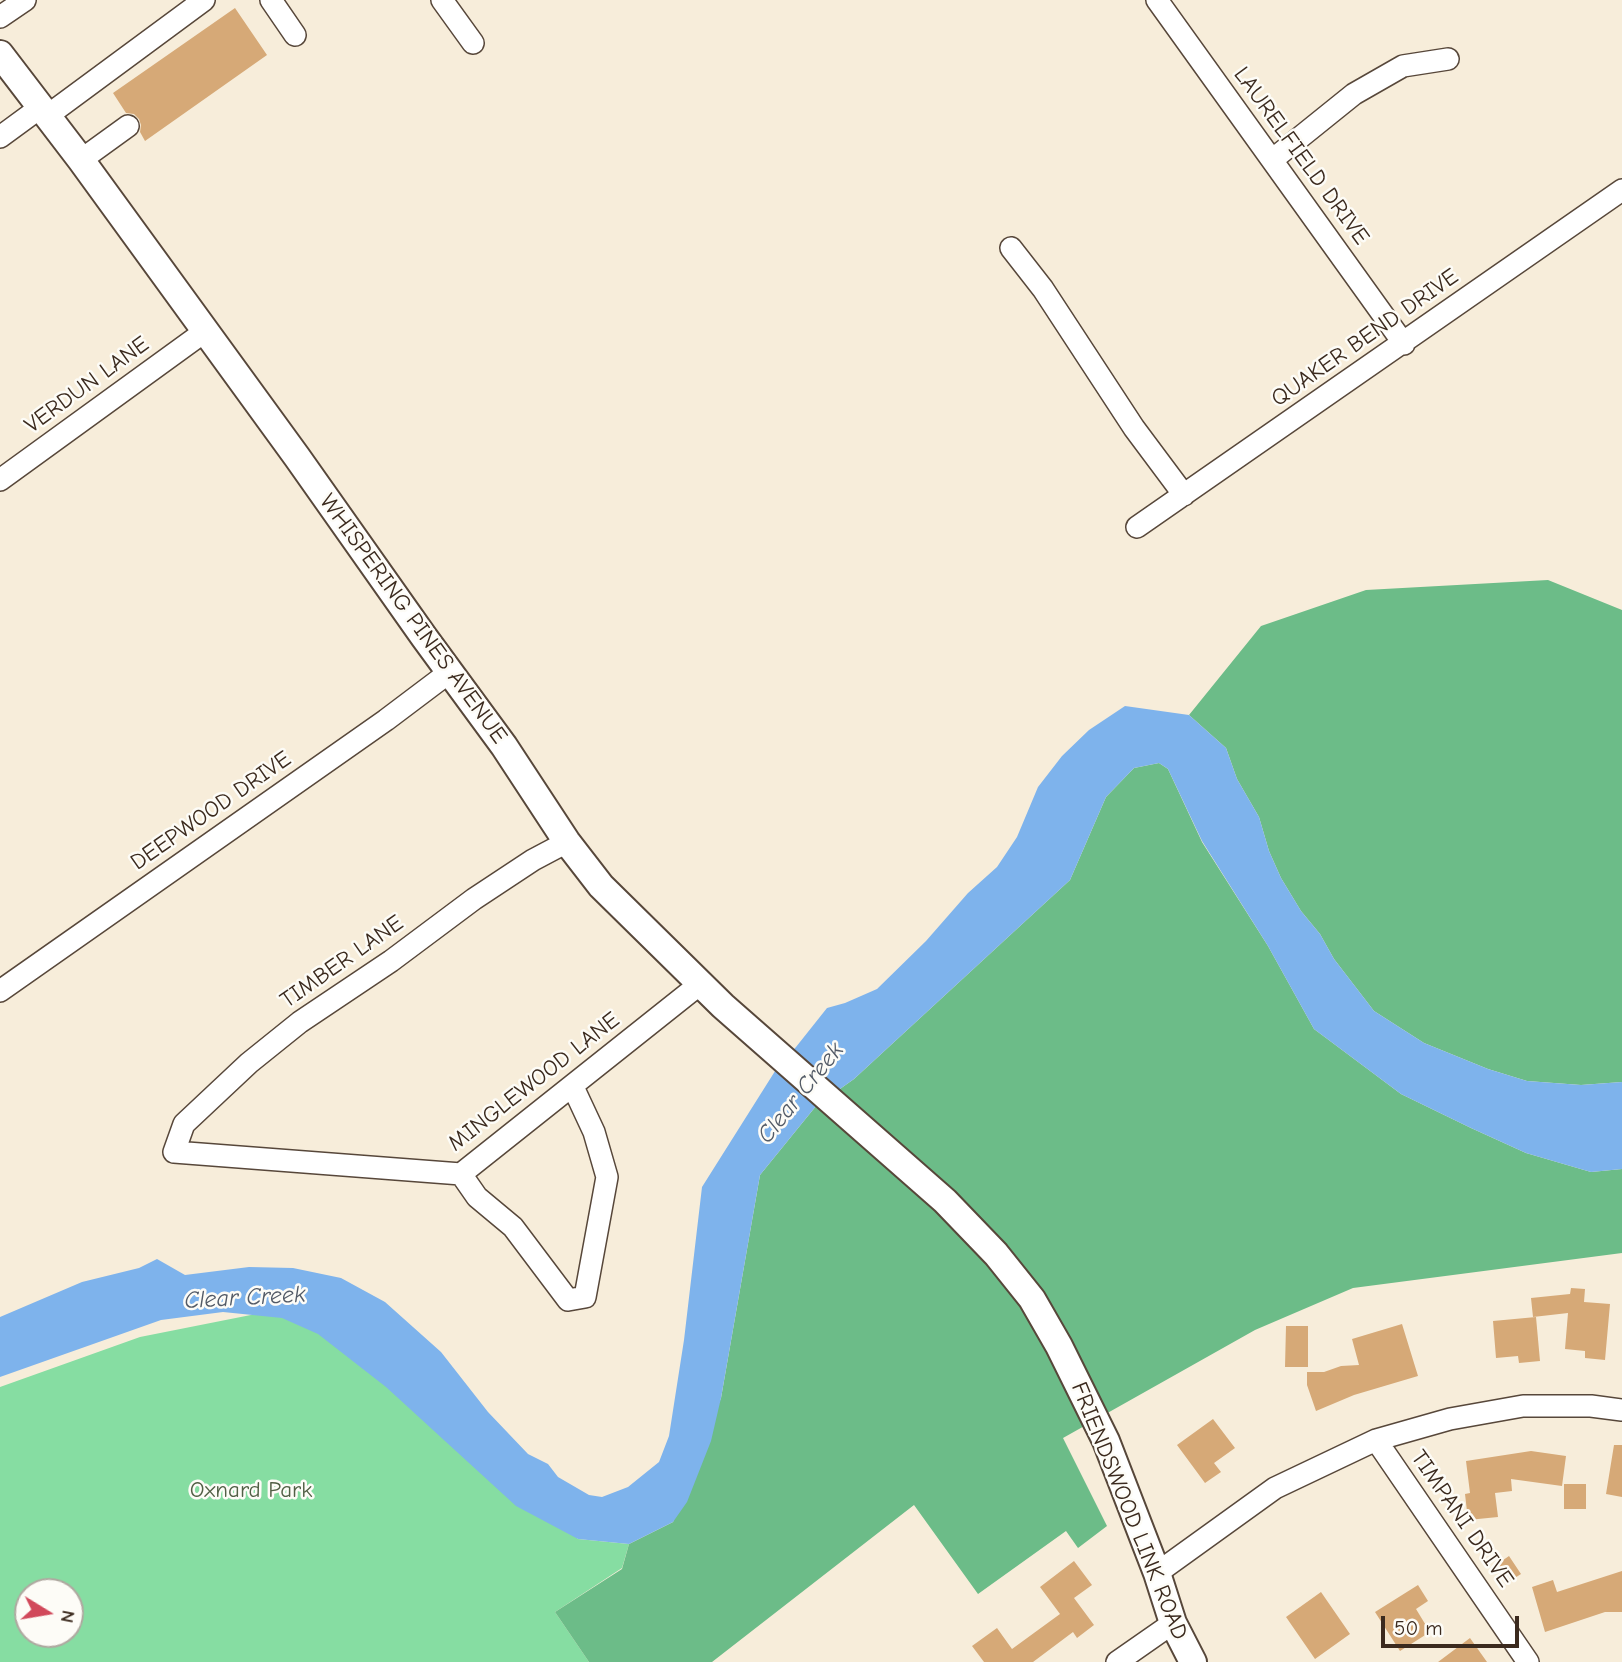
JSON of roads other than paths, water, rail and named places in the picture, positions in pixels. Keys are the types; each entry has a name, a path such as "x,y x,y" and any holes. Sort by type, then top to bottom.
{"main road":[{"name":"WHISPERING PINES AVENUE","path":"0,54 81,160 204,332 298,457 504,746 567,842 601,886 723,1006 875,1139"},
{"name":"FRIENDSWOOD LINK ROAD","path":"875,1139 945,1201 996,1254 1032,1299 1059,1346 1106,1441 1173,1622 1193,1662"}],"street":[{"path":"0,17 25,0"},
{"path":"271,0 295,35"},
{"path":"442,0 473,43"},
{"name":"LAURELFIELD DRIVE","path":"1157,0 1404,344"},
{"path":"0,137 44,112 190,4"},
{"path":"1272,160 1354,94 1393,71 1403,66 1448,59"},
{"path":"81,160 128,127"},
{"name":"QUAKER BEND DRIVE","path":"1137,527 1622,190"},
{"path":"1011,248 1043,289 1134,428 1184,495"},
{"name":"VERDUN LANE","path":"0,480 204,332"},
{"name":"DEEPWOOD DRIVE","path":"2,985 375,728 451,671"},
{"name":"TIMBER LANE","path":"174,1152 184,1124 249,1063 300,1022 391,961 474,899 533,860 567,842"},
{"name":"MINGLEWOOD LANE","path":"174,1152 461,1174 700,984"},
{"path":"461,1174 477,1197 513,1227 568,1300 585,1297 607,1177 594,1132 572,1087"},
{"path":"1157,1573 1275,1488 1376,1440 1450,1419 1523,1406 1591,1406 1622,1410"},
{"name":"TIMPANI DRIVE","path":"1376,1440 1528,1662"},
{"path":"1117,1662 1173,1622"}],"water":[{"name":"Clear Creek","path":"1125,706 1189,715 1226,748 1237,779 1259,817 1269,851 1281,878 1334,959 1374,1011 1424,1043 1488,1069 1527,1081 1581,1085 1622,1082 1622,1169 1591,1172 1526,1153 1471,1128 1401,1094 1314,1029 1268,946 1202,841 1168,769 1159,763 1134,768 1106,797 1070,880 854,1079 816,1106 760,1175 711,1441 687,1502 673,1522 629,1544 578,1539 516,1506 386,1387 318,1334 282,1318 223,1312 161,1320 0,1377 0,1317 82,1282 139,1268 157,1259 185,1275 249,1267 293,1268 341,1278 385,1302 441,1352 488,1412 528,1454 548,1464 558,1477 589,1495 602,1497 628,1487 659,1462 669,1436 684,1340 702,1187 777,1068 827,1008 877,989 926,941 968,893 997,867 1017,837 1038,787 1062,756 1089,730"}],"park label":[{"name":"Oxnard Park","path":"251,1490"}]}
